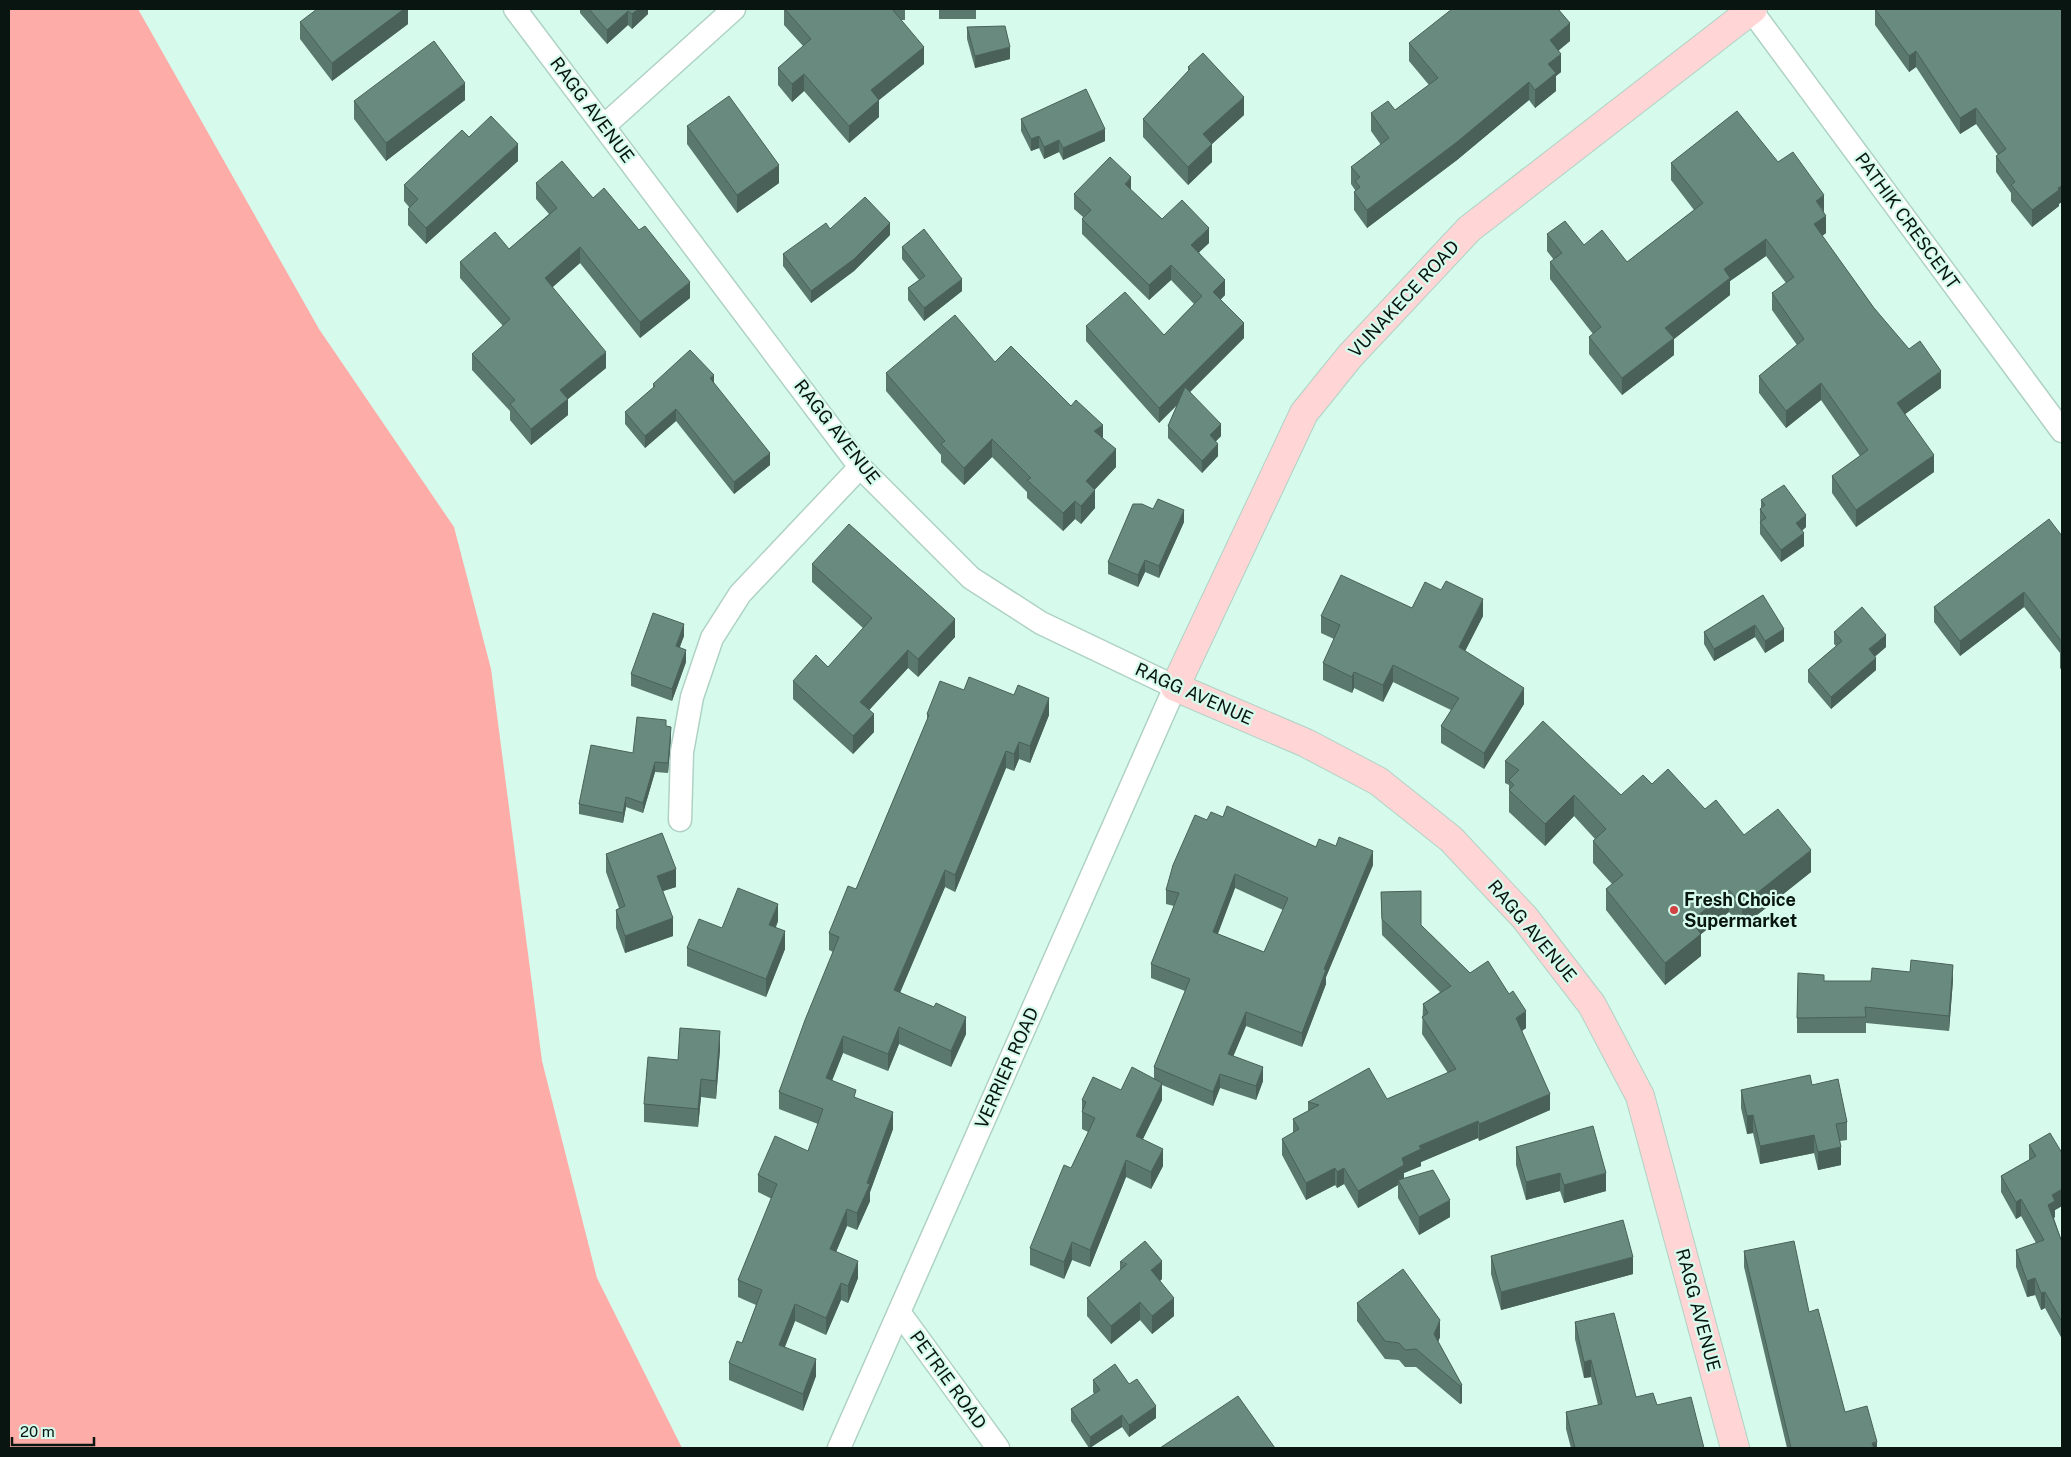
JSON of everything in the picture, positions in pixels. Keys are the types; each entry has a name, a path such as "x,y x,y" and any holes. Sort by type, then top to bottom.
{"main road":[{"name":"VUNAKECE ROAD","path":"1175,687 1304,413 1350,356 1470,229 1752,10"},
{"name":"RAGG AVENUE","path":"1175,687 1306,744 1378,781 1451,838 1525,918 1592,1005 1640,1096 1735,1448"}],"street":[{"name":"RAGG AVENUE","path":"515,9 860,467 971,578 1041,623 1175,687"},
{"path":"604,126 734,9"},
{"name":"PATHIK CRESCENT","path":"1752,10 2062,431"},
{"path":"680,820 682,752 692,697 712,638 740,594 860,467"},
{"name":"VERRIER ROAD","path":"839,1448 1175,687"},
{"name":"PETRIE ROAD","path":"899,1312 998,1448"}],"shaded area":[{"path":"9,9 138,9 319,329 454,527 491,669 542,1061 597,1278 682,1448 9,1448"}],"building":[{"path":"317,9 404,9 332,63 300,22"},
{"path":"589,9 638,9 632,14 628,11 607,30"},
{"path":"785,9 892,9 924,47 871,90 879,100 849,126 804,74 792,84 778,68 811,39"},
{"path":"1452,9 1558,9 1570,23 1550,40 1561,54 1548,64 1556,73 1535,90 1529,82 1457,142 1367,210 1354,192 1360,187 1355,181 1360,177 1351,167 1389,138 1371,113 1388,101 1395,110 1438,78 1409,43"},
{"path":"1875,9 2062,9 2062,185 2058,188 2059,190 2032,210 2011,185 2015,182 1996,156 2006,149 1976,108 1960,118 1916,51 1909,56"},
{"path":"1005,26 1010,47 975,56 967,27"},
{"path":"434,41 465,83 386,143 354,101"},
{"path":"1203,53 1244,97 1203,134 1212,144 1188,167 1143,119 1190,69 1188,67"},
{"path":"1086,89 1105,129 1063,148 1059,140 1044,147 1039,136 1031,139 1021,119"},
{"path":"729,96 779,165 737,195 687,126"},
{"path":"1737,111 1778,162 1793,152 1824,195 1816,201 1826,216 1814,224 1874,308 1909,349 1920,341 1941,371 1897,403 1934,455 1856,510 1832,476 1868,450 1821,383 1786,411 1759,376 1804,339 1772,293 1794,277 1766,239 1724,269 1730,278 1665,328 1674,338 1622,378 1589,337 1601,327 1550,262 1562,253 1547,234 1565,221 1584,245 1602,230 1627,262 1703,203 1671,163"},
{"path":"491,116 518,144 426,228 408,209 418,199 404,185 462,130 469,137"},
{"path":"1110,157 1131,177 1125,184 1162,219 1182,200 1209,228 1191,245 1225,280 1213,292 1244,323 1159,408 1086,326 1125,292 1164,335 1202,296 1171,265 1149,285 1082,219 1091,210 1074,194"},
{"path":"562,161 593,198 604,188 639,230 645,226 690,282 640,322 580,247 545,278 606,352 560,390 568,399 531,429 510,404 515,400 472,354 510,319 460,262 495,232 509,249 557,208 536,183"},
{"path":"865,197 890,223 854,259 811,291 783,254 826,223 830,229"},
{"path":"924,229 962,279 924,308 908,288 925,276 902,247"},
{"path":"955,315 995,362 1011,346 1071,406 1076,400 1103,425 1094,431 1116,449 1086,481 1095,490 1081,506 1075,501 1063,513 1027,480 1031,478 992,439 964,468 941,444 945,441 886,373"},
{"path":"690,350 714,375 710,378 770,453 734,482 676,409 645,436 625,412 655,386 653,384"},
{"path":"1185,387 1221,424 1210,435 1218,444 1202,461 1168,426"},
{"path":"1784,485 1806,515 1796,523 1804,533 1781,550 1760,522 1766,518 1760,509 1765,505 1761,500"},
{"path":"1158,499 1184,510 1159,566 1145,560 1138,575 1108,562 1133,504 1142,504 1153,509"},
{"path":"2049,519 2062,536 2062,642 2024,592 1960,641 1934,607"},
{"path":"849,524 955,619 918,659 908,650 860,702 874,714 853,736 793,681 816,655 828,667 872,618 812,564"},
{"path":"1341,575 1412,608 1425,582 1441,590 1446,581 1483,599 1459,647 1524,688 1484,753 1441,726 1459,698 1393,665 1383,685 1354,672 1352,677 1323,663 1340,625 1321,616"},
{"path":"1763,595 1784,629 1765,641 1755,625 1714,649 1704,632"},
{"path":"1862,607 1886,635 1869,649 1876,658 1831,697 1808,670 1842,641 1834,632"},
{"path":"653,613 684,624 676,646 686,650 672,689 631,674"},
{"path":"969,677 1014,695 1018,685 1049,698 1030,746 1019,742 1014,754 1006,751 955,875 945,870 894,990 934,1007 936,1003 966,1017 951,1051 899,1027 888,1054 843,1036 826,1078 856,1090 854,1097 893,1112 867,1183 870,1184 857,1213 847,1209 830,1249 858,1261 848,1286 841,1283 826,1318 795,1304 779,1345 816,1359 803,1394 729,1363 737,1341 742,1343 762,1290 738,1280 777,1184 758,1175 775,1136 808,1151 823,1109 779,1092 805,1020 839,937 829,933 848,886 856,889 929,715 927,714 940,681 964,690"},
{"path":"637,717 666,720 666,726 671,727 668,763 655,762 643,803 626,797 623,813 579,804 591,745 633,753"},
{"path":"1543,721 1621,795 1643,775 1652,784 1668,769 1705,809 1716,800 1744,835 1778,809 1811,850 1742,905 1729,890 1691,921 1701,934 1665,963 1606,889 1623,875 1593,841 1606,829 1574,795 1545,824 1509,790 1514,785 1509,780 1519,770 1505,761"},
{"path":"1227,806 1316,847 1319,839 1336,846 1339,837 1373,851 1324,969 1326,970 1302,1033 1246,1012 1228,1054 1263,1067 1256,1086 1220,1074 1213,1092 1154,1067 1190,979 1151,964 1179,893 1166,890 1173,865 1195,815 1207,820 1211,812 1223,817","holes":["1235,874 1288,898 1264,952 1213,932"]},
{"path":"662,833 676,869 657,876 673,918 625,936 616,910 625,906 606,854"},
{"path":"738,888 778,904 769,925 785,931 766,979 687,948 699,919 722,928"},
{"path":"1421,891 1421,925 1470,973 1488,961 1509,994 1513,991 1526,1011 1516,1018 1550,1094 1479,1124 1478,1121 1419,1146 1421,1149 1402,1158 1404,1165 1358,1191 1344,1168 1337,1172 1335,1168 1306,1183 1282,1139 1299,1129 1293,1119 1319,1105 1308,1102 1369,1068 1387,1099 1456,1069 1422,1017 1428,1013 1423,1004 1451,986 1382,919 1381,892"},
{"path":"1911,960 1953,965 1949,1016 1865,1007 1866,1017 1797,1018 1798,973 1824,975 1824,981 1871,981 1872,968 1910,972"},
{"path":"680,1028 720,1031 716,1081 701,1079 698,1109 644,1104 648,1057 678,1060"},
{"path":"1132,1067 1162,1083 1136,1136 1163,1149 1151,1172 1126,1160 1090,1250 1072,1242 1064,1262 1030,1248 1064,1165 1071,1168 1095,1118 1082,1112 1086,1102 1082,1100 1093,1077 1121,1090"},
{"path":"1810,1075 1812,1085 1838,1079 1847,1122 1836,1124 1841,1147 1818,1152 1814,1135 1760,1146 1753,1115 1747,1116 1741,1090"},
{"path":"1593,1126 1606,1173 1564,1185 1560,1173 1526,1182 1516,1147"},
{"path":"2050,1133 2062,1153 2062,1189 2052,1195 2055,1201 2048,1205 2062,1242 2062,1322 2045,1292 2041,1293 2035,1278 2027,1281 2016,1250 2044,1240 2021,1199 2016,1202 2001,1176 2036,1156 2029,1145"},
{"path":"1433,1170 1450,1200 1419,1217 1398,1180"},
{"path":"1623,1220 1633,1257 1501,1292 1491,1256"},
{"path":"1145,1241 1162,1261 1151,1270 1174,1298 1152,1316 1140,1302 1111,1326 1087,1298 1127,1264 1120,1262"},
{"path":"1794,1241 1809,1312 1818,1309 1845,1412 1867,1406 1877,1442 1872,1443 1874,1448 1791,1448 1744,1251"},
{"path":"1403,1269 1440,1320 1434,1334 1462,1385 1460,1386 1416,1349 1405,1350 1399,1343 1385,1341 1357,1303"},
{"path":"1614,1313 1636,1397 1653,1393 1657,1405 1691,1397 1704,1448 1575,1448 1566,1412 1602,1404 1591,1360 1584,1362 1575,1322"},
{"path":"1115,1364 1129,1384 1137,1379 1156,1406 1129,1425 1122,1415 1090,1437 1071,1409 1100,1390 1093,1380"},
{"path":"1238,1396 1275,1448 1160,1448"}],"place":[{"name":"Fresh Choice Supermarket","path":"1674,910"}]}
